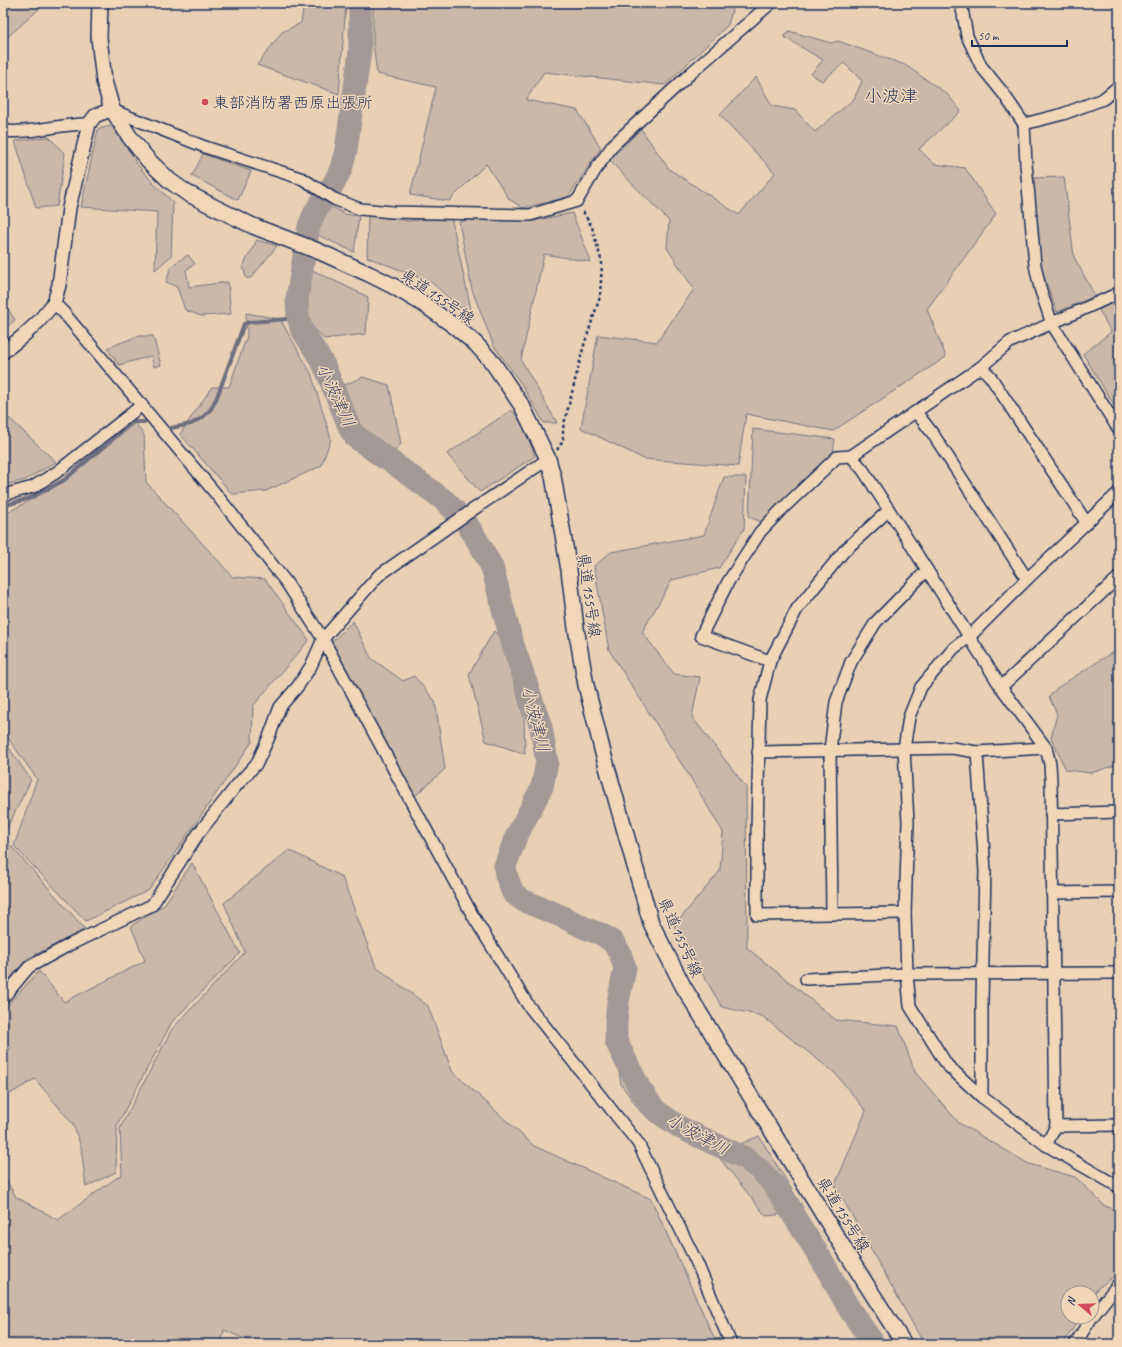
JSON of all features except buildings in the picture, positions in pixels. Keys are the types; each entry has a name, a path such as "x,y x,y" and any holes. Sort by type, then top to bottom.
{"main road":[{"name":"県道155号線","path":"100,3 98,38 104,82 112,109 129,136 148,160 170,181 187,193 227,214 253,226 318,251 393,286 425,305 476,344 493,363 522,406 548,459 558,504 586,685 603,753 651,924 683,986 904,1344"}],"street":[{"path":"3,352 40,321 54,303 59,285 69,208 89,124 95,116 112,109 205,147 303,180 334,199 360,209 392,212 530,214 577,201 596,168 613,145 692,72 771,3"},
{"path":"961,3 967,36 981,66 1003,93 1024,124 1035,265 1040,288 1052,324 1119,430"},
{"path":"1024,124 1063,114 1103,99 1119,86"},
{"path":"4,131 17,132 78,124 89,124"},
{"path":"770,661 702,636 728,582 760,532 837,457 851,456 981,367 1010,342 1119,293"},
{"path":"54,303 216,494 286,582 323,639 473,916 528,1005 638,1143 697,1263 731,1344"},
{"path":"981,367 990,376 1086,522"},
{"path":"3,495 33,488 51,476 142,406"},
{"path":"916,412 934,434 1027,579"},
{"path":"851,456 863,470 889,510 1001,687 1046,748 1050,764 1056,1126 1046,1145"},
{"path":"3,998 29,967 152,905 198,834 237,785 257,763 270,737 280,707 298,686 311,666 323,639 378,576 548,459"},
{"path":"1119,492 1114,501 1086,522 969,637 954,648 922,687 909,717 904,749 908,822 905,913 907,974 910,1006 947,1065 982,1097 1046,1145 1119,1187"},
{"path":"889,510 844,551 797,609 770,661 760,700 758,752 757,915 905,913"},
{"path":"832,913 830,750 836,702 850,662 876,622 927,570"},
{"path":"1001,687 1119,577"},
{"path":"758,752 952,748 977,752 1046,748"},
{"path":"977,752 985,871 982,1000 982,1097"},
{"path":"1051,814 1119,812"},
{"path":"1052,893 1119,892"},
{"path":"806,979 907,974 1119,973"},
{"path":"1056,1126 1119,1125"},
{"path":"1100,1307 1119,1283"},
{"path":"1075,1344 1087,1325"}],"path":[{"path":"548,459 556,453 563,441 563,428 584,345 600,297 602,263 592,227 577,201"}],"shaded area":[{"path":"3,3 46,3 3,41"},
{"path":"304,3 346,3 339,94 257,65 282,32 301,23"},
{"path":"373,3 734,3 728,25 665,85 544,72 526,100 577,110 601,148 568,197 523,208 509,199 486,164 449,201 410,195 436,87 377,74 373,44"},
{"path":"789,31 831,43 838,41 905,65 947,94 961,111 919,149 934,164 965,168 996,214 927,309 946,357 833,431 746,414 738,466 644,459 581,428 598,335 657,342 694,289 667,248 669,221 609,160 641,129 669,169 739,215 775,173 720,115 756,77 772,106 795,110 815,132 854,99 862,81 844,63 822,81 811,74 823,60 784,37"},
{"path":"111,126 135,159 134,160 136,163 153,183 173,202 171,256 155,270 157,212 81,207 98,129"},
{"path":"49,137 65,154 57,206 36,208 15,141"},
{"path":"203,154 251,171 238,200 192,176"},
{"path":"1064,177 1074,257 1095,296 1057,312 1040,265 1032,178"},
{"path":"314,195 344,214 359,216 354,252 301,227"},
{"path":"572,213 591,262 544,254 521,360 557,423 544,423 522,385 494,346 472,290 459,222 478,217 534,221"},
{"path":"368,215 409,221 451,216 473,319 431,282 367,257"},
{"path":"257,240 277,246 251,278 246,278 243,266"},
{"path":"188,255 195,264 186,270 189,287 228,282 231,314 201,316 185,310 177,287 166,282 171,266"},
{"path":"300,264 368,297 366,334 324,339 291,303"},
{"path":"1119,298 1119,413 1083,354 1111,332 1099,310"},
{"path":"3,301 15,320 3,330"},
{"path":"246,313 280,319 311,373 331,439 321,466 266,491 232,494 180,434 212,387 229,387 247,336"},
{"path":"138,336 153,336 161,365 154,367 151,356 119,365 107,348"},
{"path":"363,377 389,385 401,444 380,468 346,444 340,387"},
{"path":"511,410 521,420 535,456 480,492 447,454"},
{"path":"9,418 56,462 25,480 4,485 3,428"},
{"path":"135,423 144,435 146,482 233,577 265,579 309,640 253,706 252,742 149,890 86,921 14,846 37,779 3,731 3,515 64,482"},
{"path":"753,429 835,439 833,452 762,522 749,517"},
{"path":"724,477 746,477 744,529 719,568 672,580 642,632 674,674 700,677 692,717 746,787 747,948 836,1020 898,1026 915,1072 959,1123 1029,1164 1075,1177 1105,1206 1119,1211 1119,1272 1100,1287 1100,1285 1060,1285 1060,1325 1075,1325 1063,1344 924,1344 835,1185 866,1111 835,1073 762,1016 722,1007 674,926 720,871 723,832 690,777 609,650 594,566 611,552 704,535"},
{"path":"353,621 371,658 403,681 414,676 435,701 445,769 415,796 332,642"},
{"path":"494,631 502,640 524,717 525,754 486,741 469,674"},
{"path":"1119,648 1119,764 1091,773 1066,770 1051,738 1057,714 1049,697 1057,688"},
{"path":"3,739 31,780 3,836"},
{"path":"3,837 85,929 27,959 3,986"},
{"path":"289,850 342,877 376,967 428,1006 452,1071 534,1146 651,1199 717,1344 256,1344 224,1330 221,1344 3,1344 3,1174 16,1197 58,1220 122,1174 120,1128 172,1029 245,952 224,903"},
{"path":"192,863 240,953 172,1022 117,1125 116,1172 86,1187 81,1147 73,1124 35,1079 10,1094 3,1084 3,1058 11,1048 3,1038 3,1010 39,971 64,1002 145,961 131,926 164,905"},
{"path":"631,1046 647,1087 663,1109 736,1146 759,1136 803,1208 785,1214 766,1216 717,1155 672,1133 640,1111 621,1084 615,1049"}],"waterway":[{"name":"小波津川","path":"360,3 360,51 346,150 341,169 334,183 315,212 309,226 297,299 298,316 301,328 324,365 351,431 444,500 466,522 492,567 511,639 541,727 547,762 542,787 516,837 505,866 506,875 513,893 524,901 601,934 613,942 620,953 625,968 618,1002 616,1041 640,1089 655,1110 681,1128 745,1158 760,1170 774,1185 820,1257 850,1310 874,1344"},
{"path":"171,428 191,424 202,418 211,409 217,397 244,324 250,322 299,318"},
{"path":"3,506 30,498 64,480 132,422 144,422"}],"place":[{"name":"東部消防署西原出張所","path":"205,102"}],"district":[{"name":"小波津","path":"891,96"}]}
